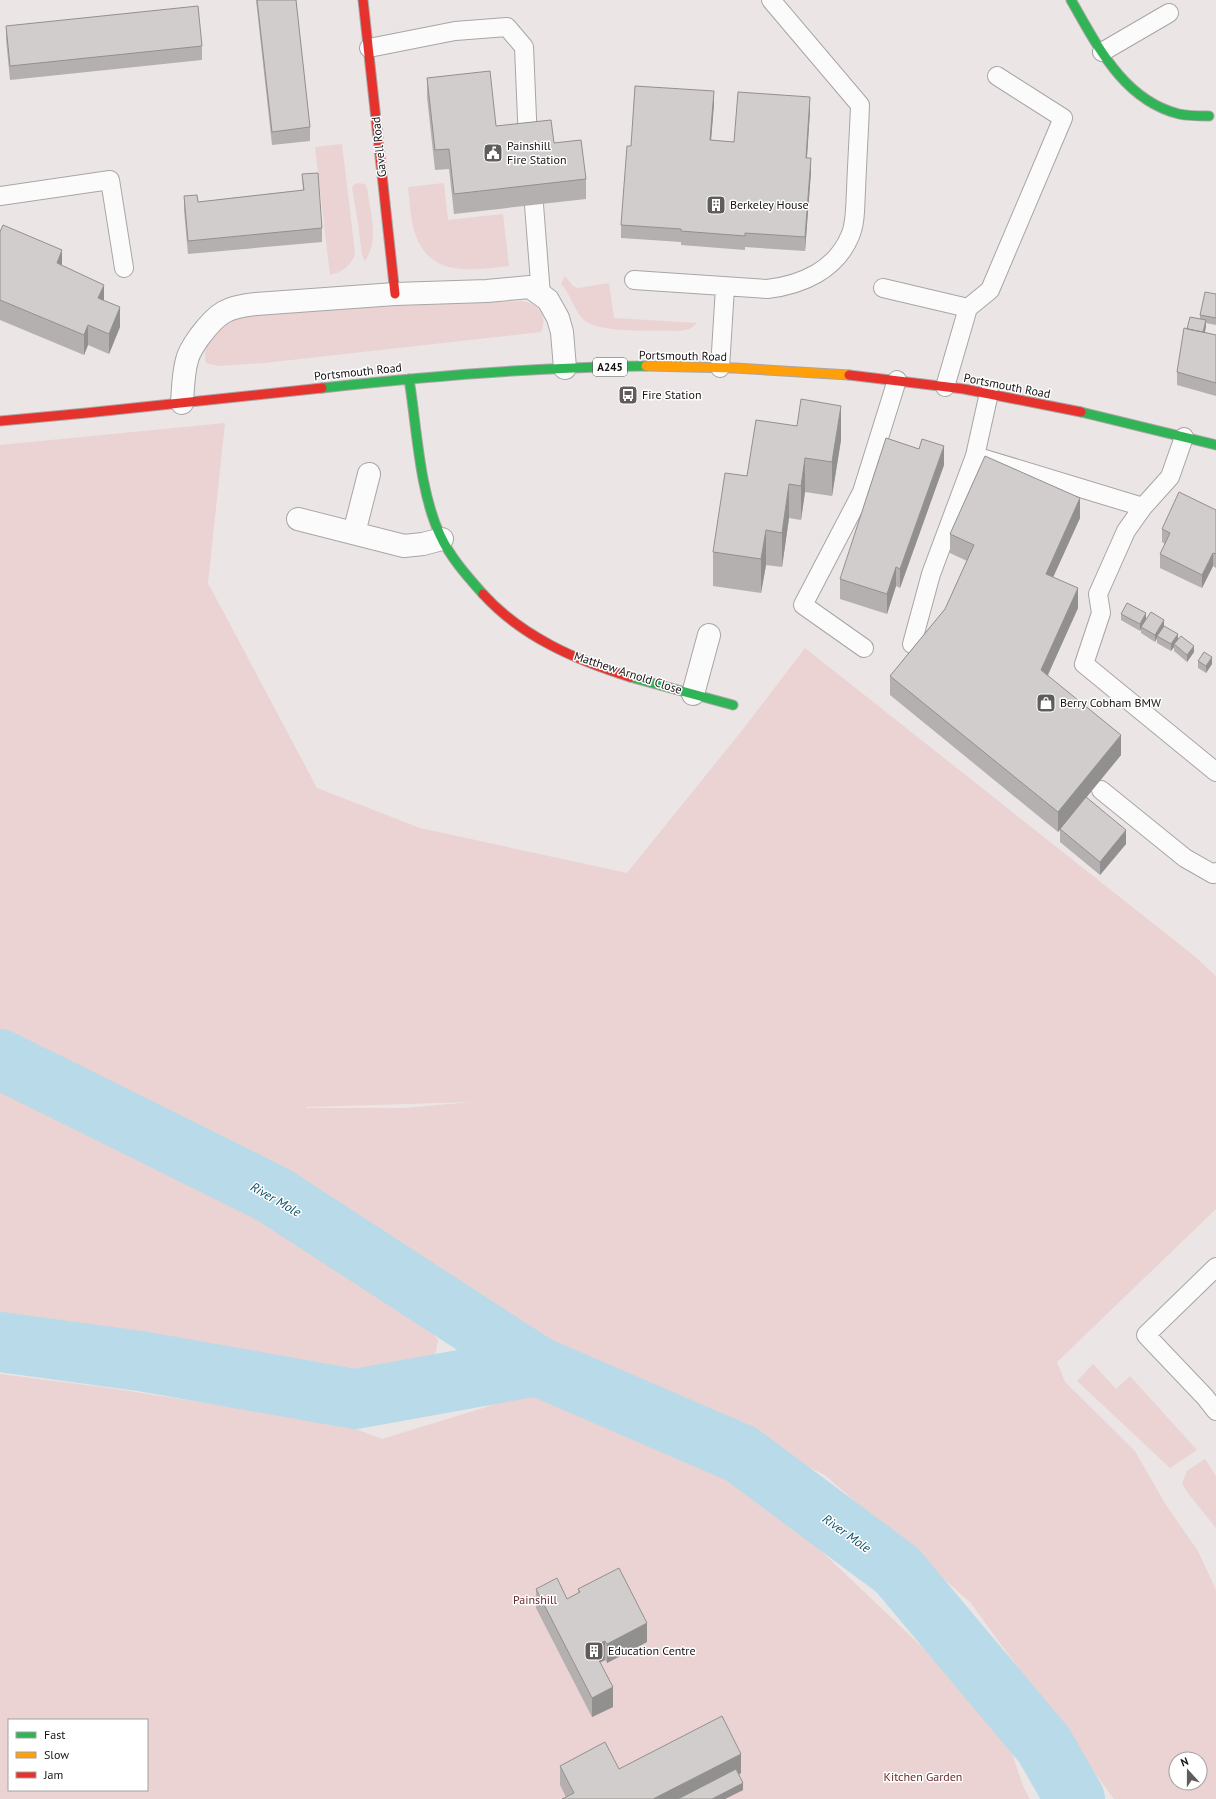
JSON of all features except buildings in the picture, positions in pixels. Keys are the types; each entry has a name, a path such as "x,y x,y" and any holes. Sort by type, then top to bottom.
{"main road":[{"name":"Gavell Road","path":"363,0 395,294"},
{"path":"1071,0 1114,71 1127,86 1142,98 1161,108 1180,114 1209,116"},
{"name":"Portsmouth Road","path":"0,421 410,379 565,368 639,366 793,371 897,380 989,393 1216,445"},
{"name":"Matthew Arnold Close","path":"410,379 429,497 434,519 442,539 457,564 499,611 524,630 577,658 606,668 734,705"}],"street":[{"path":"182,403 184,374 187,359 195,343 213,319 225,311 239,305 395,294 487,291 530,287 548,300 558,318 562,332 565,368"},
{"path":"354,533 369,474"},
{"path":"298,519 404,546 423,544 442,539"},
{"name":"Matthew Arnold Close","path":"693,694 709,635"}],"lane":[{"path":"634,280 767,289 784,287 802,282 821,272 839,254 851,235 855,207 860,105 771,0"},
{"path":"1102,52 1169,13"},
{"path":"369,48 455,31 507,26 524,46 528,142"},
{"path":"945,387 968,308 990,290 1063,118 997,76"},
{"path":"0,196 110,180 124,268"},
{"path":"534,205 541,295"},
{"path":"720,368 725,286"},
{"path":"883,288 968,308"},
{"path":"864,648 804,604 862,492 897,380"},
{"path":"912,644 931,574 975,456 989,393"},
{"path":"1184,437 1170,477 1144,507 1126,531 1098,594 1101,613 1084,664 1216,772"},
{"path":"975,456 1144,507"},
{"path":"1101,790 1185,858 1213,874 1216,872"},
{"path":"1216,1267 1146,1335 1205,1397 1216,1411"}],"green space":[{"path":"342,144 355,253 352,262 346,268 330,275 315,147"},
{"path":"356,183 365,184 367,188 372,216 372,244 370,253 365,261 362,255 352,187"},
{"path":"444,183 448,220 503,214 509,266 482,269 455,268 443,265 432,259 423,250 412,224 408,187"},
{"path":"565,276 573,286 578,288 609,283 614,318 697,323 690,329 679,331 615,329 592,324 584,320 561,284"},
{"path":"522,301 533,305 543,316 543,326 541,332 264,363 218,366 206,363 205,355 210,340 222,327 244,315 396,306"},
{"path":"225,423 208,583 317,788 420,828 627,873 744,728 805,648 1193,955 1216,976 1216,1209 1057,1362 1065,1382 1135,1451 1166,1505 1198,1551 1216,1590 1216,1799 1114,1799 970,1602 825,1475 574,1355 371,1240 101,1082 0,1043 0,445","holes":["472,1102 405,1108 306,1108 306,1107"]},
{"path":"0,1085 178,1162 313,1242 422,1321 438,1340 434,1360 412,1365 360,1368 237,1362 0,1320"},
{"path":"1093,1364 1116,1389 1130,1376 1197,1450 1170,1468 1077,1381"},
{"name":"Painshill","path":"0,1374 110,1388 345,1425 382,1439 548,1388 739,1473 1002,1723 1023,1786 1030,1799 0,1799"},
{"path":"1205,1459 1216,1476 1216,1528 1187,1492 1182,1483 1187,1471"}],"waterway":[{"name":"River Mole","path":"0,1059 272,1194 537,1366 741,1454 897,1570 1044,1745 1075,1799"},
{"name":"River Mole","path":"0,1342 140,1361 355,1399 537,1366"}],"traffic: fast":[{"path":"1071,0 1091,35 1114,69 1127,84 1142,97 1159,107 1179,114 1190,116 1209,116"},
{"path":"322,388 484,373 565,368 646,366"},
{"path":"409,379 423,479 427,499 433,517 440,535 454,559 483,594"},
{"path":"1081,412 1216,445"},
{"path":"630,677 733,705"}],"traffic: slow":[{"path":"646,366 735,368 849,375"}],"traffic: jam":[{"path":"363,0 395,294"},
{"path":"849,375 964,389 1081,412"},
{"path":"0,421 322,388"},
{"path":"483,594 498,609 532,635 570,655 630,677"}],"place":[{"name":"Painshill Fire Station","path":"493,153"},
{"name":"Berkeley House","path":"716,205"},
{"name":"Fire Station","path":"628,395"},
{"name":"Berry Cobham BMW","path":"1046,703"},
{"name":"Education Centre","path":"594,1651"}],"park label":[{"name":"Kitchen Garden","path":"923,1777"}]}
